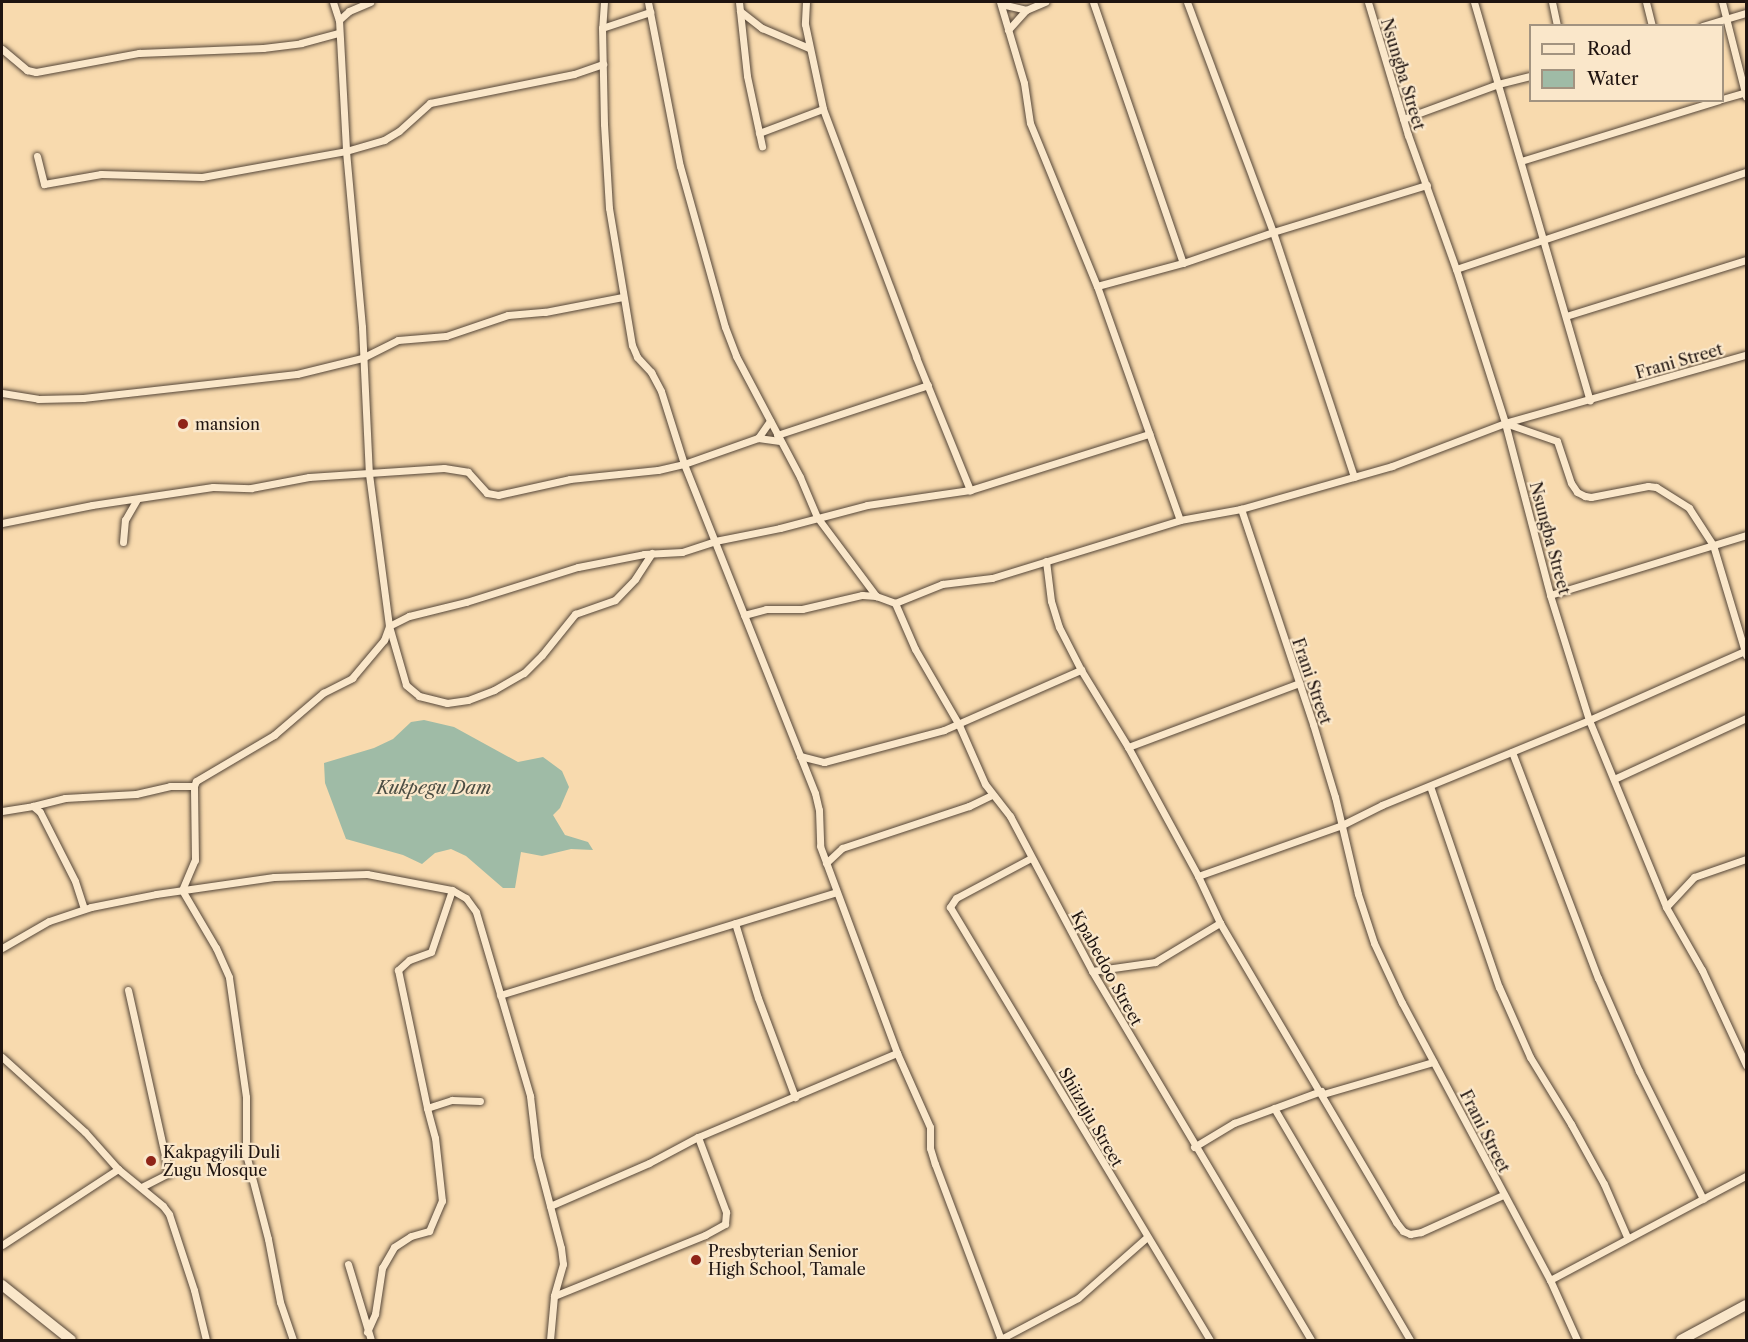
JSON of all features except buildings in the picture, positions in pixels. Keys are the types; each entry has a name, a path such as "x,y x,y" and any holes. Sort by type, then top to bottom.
{"street":[{"path":"333,2 339,20 346,151 362,327 369,474 389,626 406,685 419,696 447,703 468,700 495,690 524,673 542,655 575,614 615,600 635,579 652,554"},
{"path":"339,20 349,11 370,2"},
{"path":"604,2 602,28 609,208 632,345 637,357 651,372 661,391 684,464 818,801 818,839 826,863 897,1053 930,1127 930,1148 935,1164 1000,1340 1078,1298 1147,1237"},
{"path":"648,2 680,166 710,283 736,356 817,517 876,596"},
{"path":"739,2 747,76 762,146"},
{"path":"806,2 805,24 823,109 970,490"},
{"path":"1008,30 1026,10 1045,2"},
{"path":"1093,2 1184,263"},
{"path":"1187,2 1273,232 1354,477"},
{"name":"Nsungba Street","path":"1368,2 1403,119 1456,269 1505,423 1550,595 1590,720 1666,907 1702,970 1746,1065"},
{"path":"1474,2 1590,400"},
{"path":"1552,2 1557,24"},
{"path":"1646,2 1652,24"},
{"path":"1722,2 1724,19 1746,94 1724,99"},
{"path":"1000,3 1026,10"},
{"path":"1000,3 1024,82 1030,123 1097,286 1180,520"},
{"path":"740,11 762,28 809,48"},
{"path":"602,28 650,12"},
{"path":"1708,24 1746,13"},
{"path":"2,49 27,70 36,72 138,53 262,48 302,43 339,33"},
{"path":"37,156 44,184 74,177 120,173 194,178 346,151 384,140 430,103 574,74 603,64"},
{"path":"1403,119 1498,84 1529,76"},
{"path":"1521,161 1714,102"},
{"path":"759,133 823,109"},
{"path":"1456,269 1746,172"},
{"path":"1097,286 1184,263 1273,232 1427,185"},
{"path":"1566,316 1746,260"},
{"path":"2,393 38,399 116,395 297,374 362,358 398,340 446,336 508,315 545,312 623,297"},
{"name":"Frani Street","path":"1577,1341 1550,1280 1433,1062 1374,943 1358,894 1342,825 1313,724 1241,509 1392,466 1505,423 1746,355"},
{"path":"2,524 137,498 213,487 251,488 309,477 454,468 471,473 484,490 498,495 576,478 658,470 684,464 758,438 778,438 928,385"},
{"path":"758,438 770,422"},
{"path":"1198,876 1342,825 1746,653 1713,545 1689,508 1656,487 1639,485 1591,497 1577,492 1571,483 1557,441 1505,423"},
{"path":"182,890 195,860 194,786 200,778 274,735 322,693 356,675 384,640 389,626 409,616 466,602 578,567 652,554 681,552 716,541 780,528 867,505 970,490 1149,434"},
{"path":"123,542 125,520 137,498"},
{"path":"744,615 766,609 793,610 850,597 876,596 895,603 942,584 992,578 1180,520 1241,509"},
{"path":"1550,595 1746,535"},
{"path":"1046,561 1051,601 1059,627 1081,670 1128,747 1198,876 1220,923 1403,1231 1410,1234 1421,1232 1503,1195"},
{"name":"Kpabedoo Street","path":"895,603 915,649 959,725 992,795 1010,816 1092,971 1194,1147 1311,1341"},
{"path":"800,756 815,761 833,760 959,725 1081,670"},
{"path":"1128,747 1299,683"},
{"path":"1614,779 1746,718"},
{"path":"1512,752 1598,978 1639,1071 1703,1199"},
{"path":"2,811 65,798 110,793 136,794 170,786 194,786"},
{"path":"1430,786 1499,987 1530,1058 1577,1134 1627,1237"},
{"path":"826,863 842,848 969,806 992,795"},
{"path":"33,806 52,832 75,881 84,909"},
{"name":"Shiizuju Street","path":"1031,858 956,898 950,907 1210,1341"},
{"path":"1666,907 1694,877 1746,859"},
{"path":"2,948 49,921 84,909 182,890 274,877 350,874 452,890 466,898 476,912 530,1096 537,1156 563,1264 554,1296 550,1341"},
{"path":"182,890 216,948 229,977 246,1097 246,1154 268,1239 280,1302 293,1341"},
{"path":"367,1332 375,1314 382,1268 394,1247 411,1236 429,1231 442,1201 435,1138 398,970 409,960 431,952 452,890"},
{"path":"500,995 836,892"},
{"path":"735,923 758,998 795,1098"},
{"path":"1092,971 1155,962 1220,923"},
{"path":"128,990 169,1173 142,1188"},
{"path":"550,1206 649,1163 698,1137 897,1053"},
{"path":"2,1056 85,1132 118,1169 164,1206 169,1214 194,1290 206,1341"},
{"path":"1194,1147 1219,1130 1274,1108 1433,1062"},
{"path":"427,1108 452,1100 480,1101"},
{"path":"1274,1108 1410,1341"},
{"path":"554,1296 705,1235 725,1224 726,1212 698,1137"},
{"path":"2,1245 118,1169"},
{"path":"1550,1280 1627,1237 1746,1176"},
{"path":"348,1264 361,1300 371,1341"},
{"path":"2,1285 71,1341"},
{"path":"1681,1341 1746,1305"}],"water":[{"name":"Kukpegu Dam","path":"424,720 454,727 518,762 543,757 562,771 569,787 560,808 553,815 565,835 588,842 593,850 571,849 542,856 521,852 515,888 503,888 466,856 451,849 435,853 422,864 403,855 346,839 325,783 324,763 374,748 393,739 411,722"}],"place":[{"name":"mansion","path":"183,424"},
{"name":"Kakpagyili Duli Zugu Mosque","path":"151,1161"},
{"name":"Presbyterian Senior High School, Tamale","path":"696,1260"}]}
